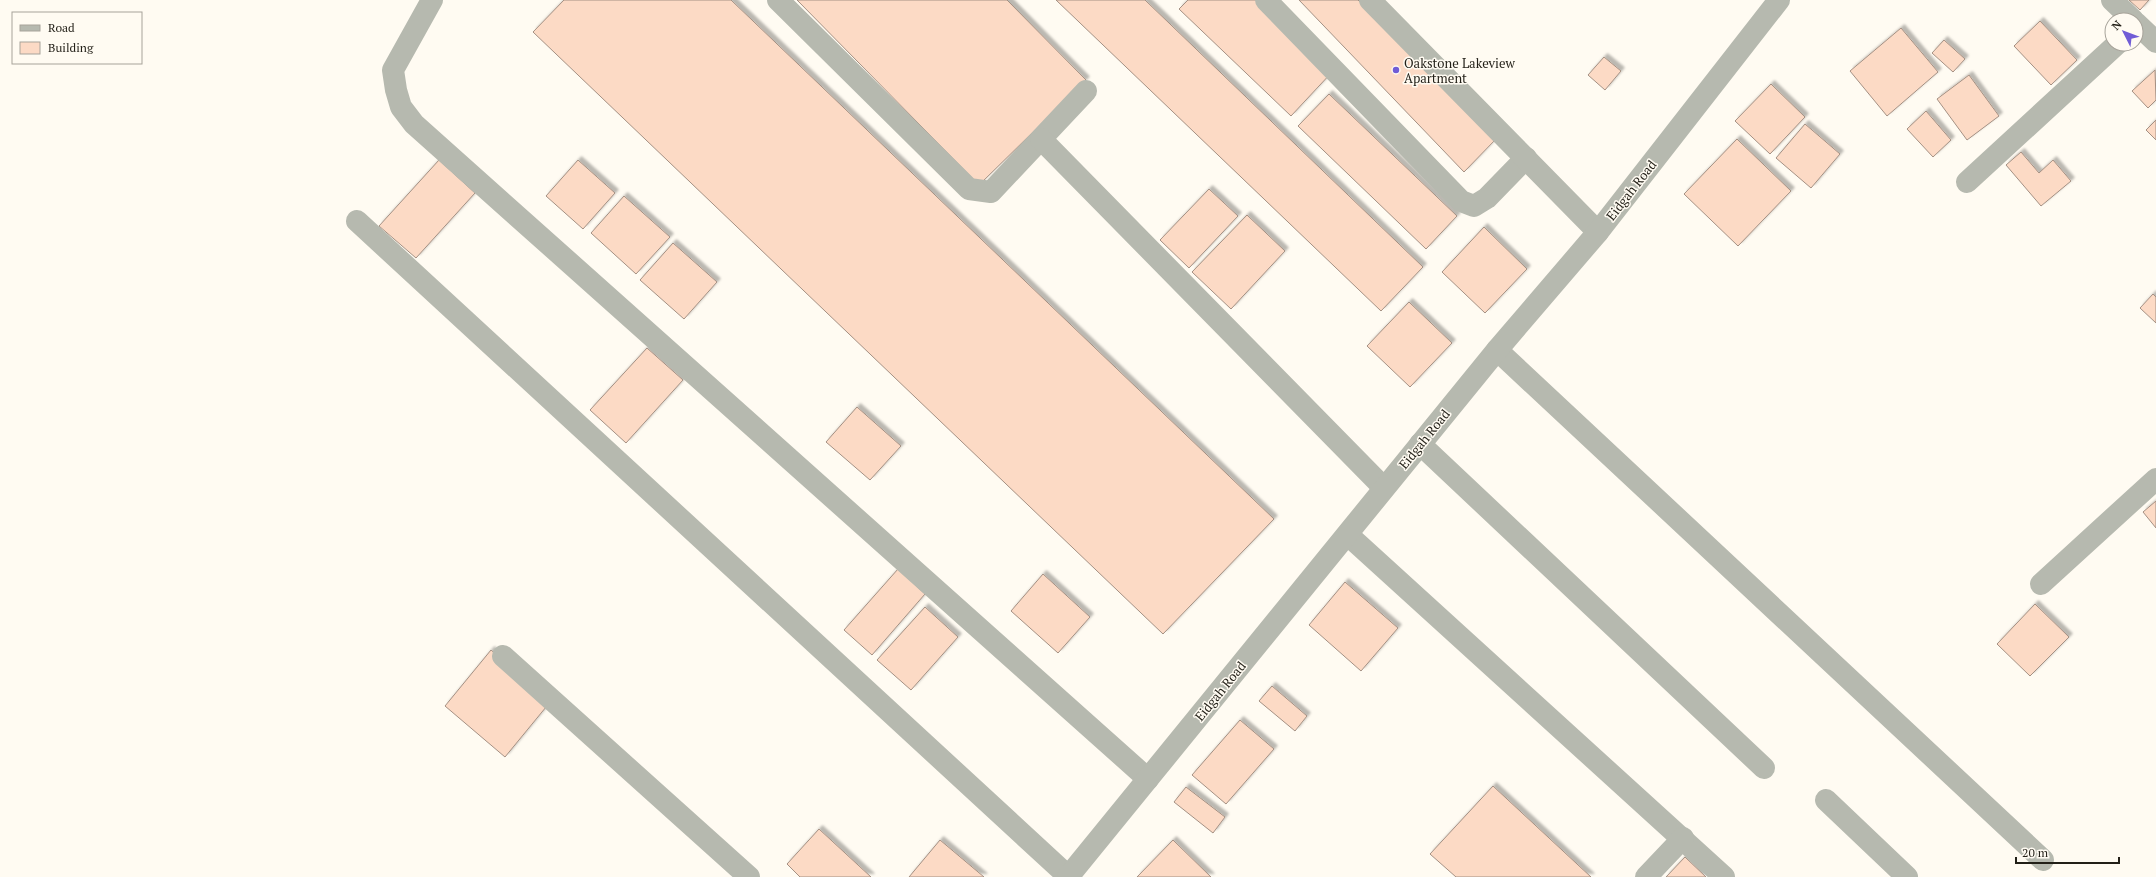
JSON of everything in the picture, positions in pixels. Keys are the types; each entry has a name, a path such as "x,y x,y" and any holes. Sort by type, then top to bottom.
{"street":[{"path":"432,0 393,70 396,90 401,107 414,124 1148,779"},
{"path":"778,0 969,189 991,192 1086,91"},
{"path":"1266,0 1461,201 1474,206 1487,198 1526,158"},
{"path":"1370,0 1598,232"},
{"name":"Eidgah Road","path":"1068,877 1348,535 1384,488 1497,350 1598,232 1779,0"},
{"path":"2112,0 2124,12"},
{"path":"2144,31 2156,42"},
{"path":"1967,182 2108,52"},
{"path":"1041,139 1384,488"},
{"path":"357,222 1068,877"},
{"path":"1497,350 2043,860"},
{"path":"1420,444 1764,768"},
{"path":"2041,584 2156,479"},
{"path":"1348,535 1683,838 1724,877"},
{"path":"503,656 749,877"},
{"path":"1826,800 1907,877"},
{"path":"1646,877 1683,838"}],"building":[{"path":"564,0 731,0 1274,519 1163,634 533,32"},
{"path":"797,0 1007,0 1086,80 979,185"},
{"path":"1056,0 1145,0 1423,267 1381,311"},
{"path":"1188,0 1259,0 1333,71 1291,116 1179,9"},
{"name":"Oakstone Lakeview Apartment","path":"1299,0 1358,0 1496,139 1464,172"},
{"path":"2129,0 2149,0 2140,10"},
{"path":"2040,21 2077,60 2051,85 2014,46"},
{"path":"1901,28 1938,72 1887,116 1850,71"},
{"path":"1944,40 1965,59 1953,72 1932,53"},
{"path":"1604,57 1621,71 1605,90 1588,75"},
{"path":"2155,70 2156,100 2148,108 2132,91"},
{"path":"1969,75 1999,116 1967,140 1937,99"},
{"path":"1771,84 1805,117 1770,154 1735,121"},
{"path":"1329,94 1457,216 1426,249 1298,126"},
{"path":"1926,111 1951,140 1933,157 1907,129"},
{"path":"2156,120 2156,140 2146,130"},
{"path":"1805,124 1840,154 1811,188 1776,158"},
{"path":"1737,139 1791,191 1738,246 1684,194"},
{"path":"2021,152 2039,173 2053,160 2071,181 2041,206 2006,165"},
{"path":"439,160 475,193 416,258 379,226"},
{"path":"578,160 615,193 583,229 546,196"},
{"path":"1209,189 1238,216 1189,268 1160,240"},
{"path":"624,196 670,237 636,274 591,233"},
{"path":"1247,215 1285,251 1231,309 1192,272"},
{"path":"1484,227 1527,269 1485,313 1442,272"},
{"path":"673,243 717,282 684,319 640,280"},
{"path":"2153,294 2156,297 2156,323 2140,308"},
{"path":"1409,302 1452,343 1410,387 1367,346"},
{"path":"647,348 683,380 626,443 590,410"},
{"path":"857,407 901,446 870,480 826,442"},
{"path":"2156,501 2156,528 2143,512"},
{"path":"898,569 925,594 872,655 844,630"},
{"path":"1043,574 1090,617 1058,653 1011,611"},
{"path":"1345,582 1398,628 1361,671 1309,625"},
{"path":"2035,604 2069,637 2030,676 1997,644"},
{"path":"925,607 958,637 911,690 877,660"},
{"path":"491,650 551,701 505,757 445,706"},
{"path":"1272,686 1307,716 1295,731 1259,701"},
{"path":"1240,720 1274,749 1226,804 1192,775"},
{"path":"1493,786 1591,877 1456,877 1430,854"},
{"path":"1186,787 1225,817 1213,833 1174,802"},
{"path":"819,829 871,877 800,877 787,864"},
{"path":"940,840 984,877 909,877"},
{"path":"1173,840 1211,877 1137,877"},
{"path":"1685,857 1706,877 1666,877"}],"place":[{"name":"Oakstone Lakeview Apartment","path":"1396,70"}]}
